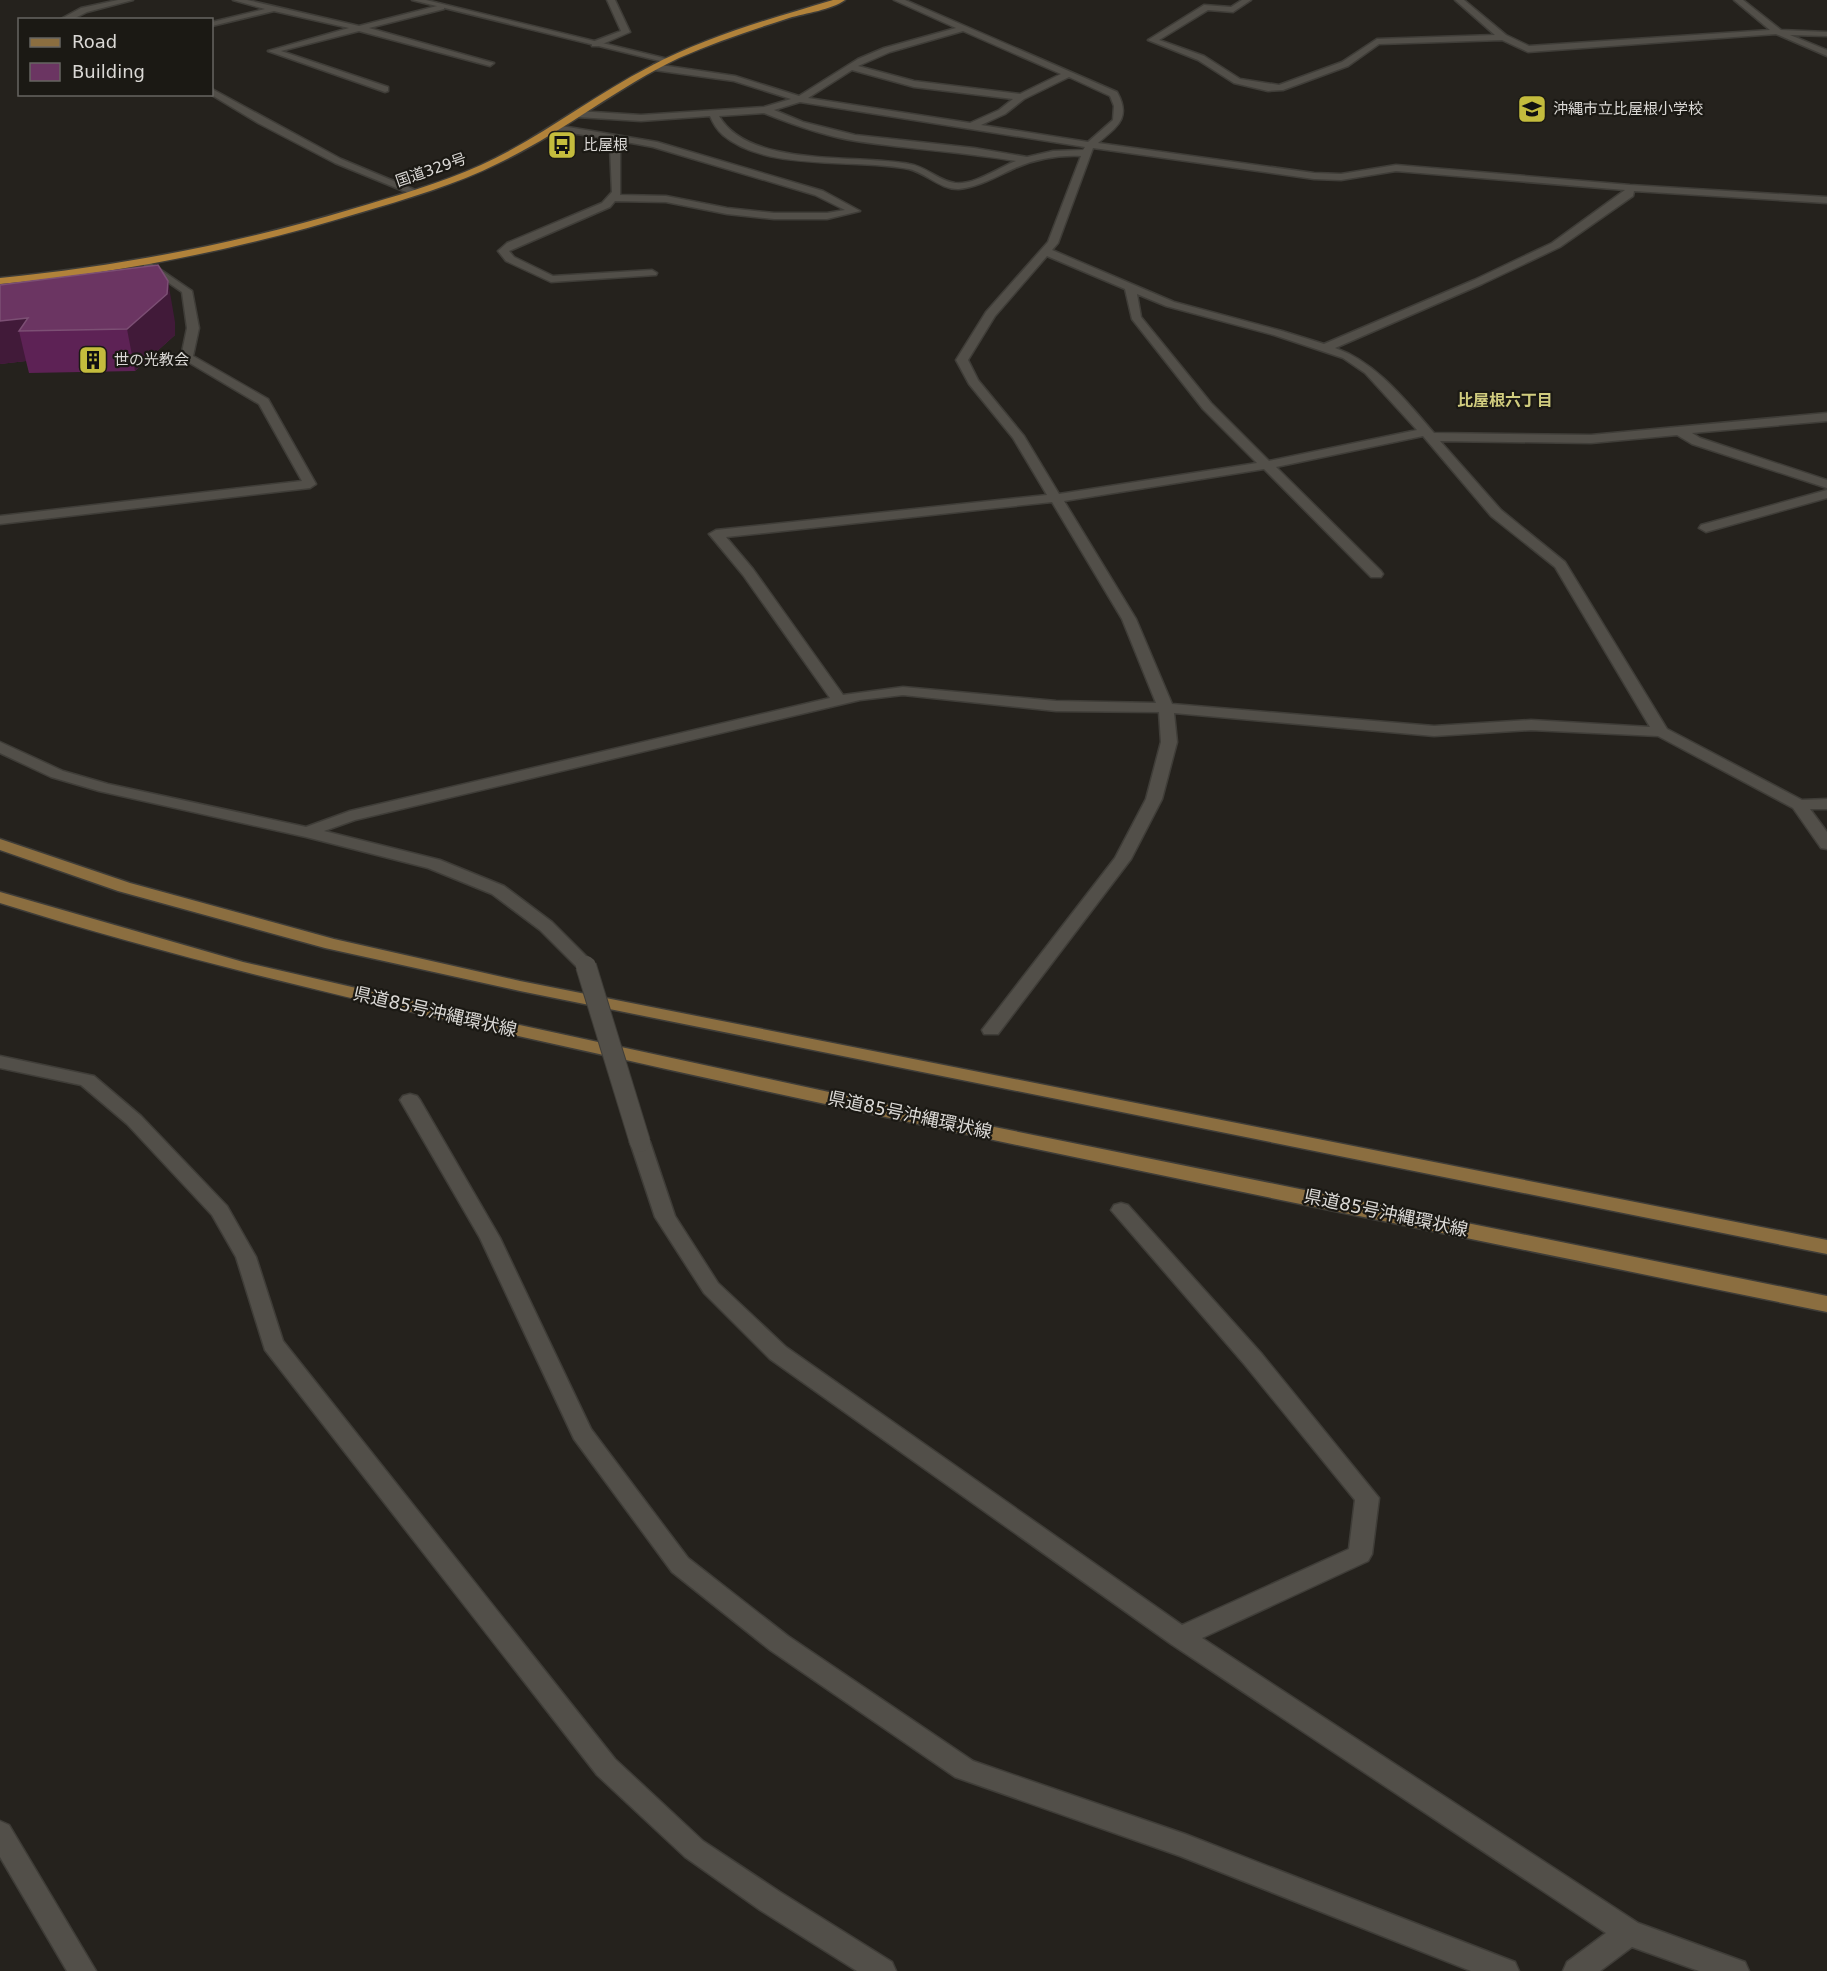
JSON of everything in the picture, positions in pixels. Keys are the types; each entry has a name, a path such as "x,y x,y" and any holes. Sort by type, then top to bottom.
{"highway":[{"name":"国道329号","path":"0,281 148,264 278,234 415,192 498,161 668,60 743,31 841,0"}],"main road":[{"path":"0,844 158,897 331,944 509,984 1827,1247"},
{"name":"県道85号沖縄環状線","path":"0,897 65,919 242,967 740,1080 1827,1304"}],"street":[{"path":"67,18 84,10 129,0"},
{"path":"237,0 358,28 490,63"},
{"path":"416,0 668,60"},
{"path":"595,44 626,32 611,0"},
{"path":"898,0 1114,94 1119,106 1117,121 1088,149 1053,243 990,314 962,360 973,381 1018,436 1129,619 1158,683 1166,708 1169,742 1154,799 1124,859 991,1030"},
{"path":"1247,0 1233,10 1207,7 1152,40 1201,58 1237,81 1268,88 1280,88 1345,64 1377,42 1503,37"},
{"path":"1459,0 1503,37 1528,49 1776,32 1827,34"},
{"path":"1738,0 1776,32 1806,47 1827,52"},
{"path":"384,89 272,51 441,7"},
{"path":"213,24 274,10"},
{"path":"577,114 641,118 765,110 800,99 850,67 887,50 963,29"},
{"path":"654,67 735,79 800,99 971,126 1088,149 1314,176 1341,177 1396,168 1630,188 1827,200"},
{"path":"850,67 914,84 1021,97"},
{"path":"971,126 1002,112 1021,97 1067,75"},
{"path":"213,93 261,121 338,161 415,192"},
{"path":"765,110 800,124 855,138 974,151 1029,160"},
{"path":"713,114 725,133 738,142 772,153 801,158 905,166 956,186 981,180 1029,160 1088,149"},
{"path":"556,128 654,144 819,193 855,212 827,216 774,216 727,211 666,200 615,198"},
{"path":"606,136 615,146 617,193 615,198 606,205 522,240 503,251 510,259 551,279 652,273"},
{"path":"1325,348 1478,282 1556,245 1629,194 1630,188"},
{"path":"1045,251 1170,304 1347,356 1369,371 1428,434 1496,513 1560,565 1661,732"},
{"path":"0,520 310,484 264,402 188,357 193,327 187,291 148,264"},
{"path":"1130,287 1136,317 1207,406 1376,574"},
{"path":"839,700 748,572 716,534 1056,498 1267,465 1428,434 1591,439 1827,417"},
{"path":"1680,431 1696,441 1827,484"},
{"path":"1706,528 1827,494"},
{"path":"308,832 350,816 860,695 903,691 1056,706 1166,708 1434,731 1531,725 1661,732 1799,805 1827,844"},
{"path":"0,747 57,774 95,785 308,832 434,864 498,890 546,926 586,966 665,1217 711,1288 778,1353 1180,1637 1629,1932 1735,1971"},
{"path":"1799,805 1827,804"},
{"path":"0,1062 87,1080 134,1120 220,1211 246,1257 273,1344 606,1767 694,1849 770,1901 882,1971"},
{"path":"410,1101 490,1238 582,1433 680,1565 779,1642 964,1769 1185,1846 1505,1971"},
{"path":"1121,1210 1253,1359 1367,1498 1360,1554 1180,1637"},
{"path":"0,1833 82,1971"},
{"path":"1577,1971 1629,1932"}],"building":[{"path":"158,265 168,281 167,294 127,329 19,331 28,318 0,321 0,285"}],"place":[{"name":"沖縄市立比屋根小学校","path":"1532,109"},
{"name":"比屋根","path":"562,145"},
{"name":"世の光教会","path":"93,360"}],"district":[{"name":"比屋根六丁目","path":"1505,400"}]}
